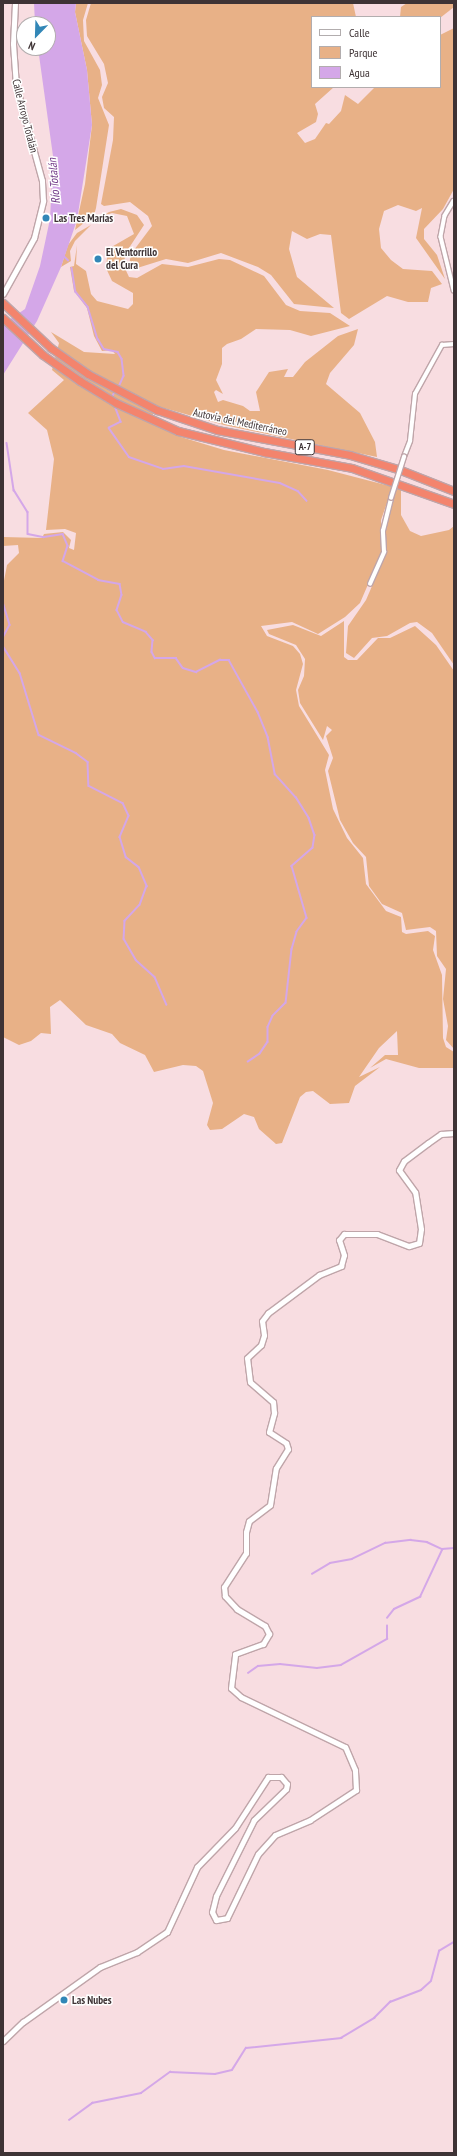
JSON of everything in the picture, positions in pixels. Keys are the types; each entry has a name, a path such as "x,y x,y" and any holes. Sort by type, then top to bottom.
{"highway":[{"name":"Autovía del Mediterráneo","path":"3,303 51,348 82,369 155,409 217,430 385,465 454,491"},
{"name":"Autovía del Mediterráneo","path":"3,318 43,355 80,381 116,403 151,418 214,442 352,468 454,504"}],"main road":[{"path":"3,2041 23,2022 100,1967 137,1952 167,1932 197,1867 234,1828 268,1777 281,1777 287,1784 286,1788 254,1820 216,1896 212,1912 216,1920 227,1918 258,1854 275,1835 310,1820 356,1790 357,1782 350,1755 342,1744 241,1697 231,1688 235,1654 264,1644 269,1634 266,1626 237,1609 225,1596 224,1587 246,1553 246,1532 250,1521 272,1501 276,1468 288,1449 286,1443 269,1432 274,1413 273,1402 250,1382 247,1358 261,1346 264,1335 262,1321 268,1313 319,1275 341,1266 344,1255 339,1240 344,1234 377,1234 409,1246 419,1243 421,1229 415,1192 399,1170 404,1161 441,1134 454,1133"}],"street":[{"name":"Calle Arroyo Totalán","path":"3,294 39,224 43,201 42,181 16,86 13,44 15,3"},
{"path":"454,201 445,216 441,237 449,279 454,290"},
{"path":"449,279 454,277"},
{"path":"370,584 384,552 383,531 391,498 410,441 415,394 442,345 454,344"}],"green space":[{"path":"76,3 88,3 83,20 84,41 100,70 102,85 98,98 109,125 94,215 75,230 85,184 92,125 87,70 75,12"},
{"path":"91,3 353,3 356,16 311,16 311,88 333,88 315,104 318,114 316,122 297,133 305,143 315,139 326,123 329,124 341,111 345,95 358,104 374,88 441,88 441,34 454,28 454,189 443,209 424,229 424,239 437,255 445,279 416,238 422,208 416,211 398,205 384,211 379,229 381,248 391,260 403,269 432,271 442,284 431,288 428,302 408,302 387,296 349,319 341,313 331,235 320,234 307,239 292,231 289,249 297,277 334,308 294,304 271,275 258,267 221,253 188,263 166,259 134,269 129,265 131,254 152,226 148,216 130,202 104,206 101,204 113,140 114,117 104,108 102,97 108,83 104,64 87,36 86,20"},
{"path":"407,3 454,3 454,7 441,17 441,16 400,16 401,7"},
{"path":"121,209 137,215 144,225 127,251 123,264 129,277 137,278 162,264 188,267 219,259 230,260 264,276 286,305 300,311 330,313 350,326 311,336 290,330 256,329 241,339 227,344 222,348 222,364 216,380 223,394 216,390 214,392 218,402 223,400 243,406 250,411 260,411 256,392 269,372 288,369 284,377 293,377 305,362 338,336 358,329 354,345 330,373 326,384 360,413 375,442 377,457 224,425 157,406 149,422 181,437 224,450 328,470 401,489 401,515 410,531 421,536 449,530 454,526 454,665 432,633 417,622 410,623 387,636 372,638 354,658 346,653 348,626 366,600 385,556 385,530 393,499 389,497 381,520 382,552 360,603 345,617 318,634 292,622 261,626 267,636 293,646 300,654 303,664 296,690 299,706 329,755 325,770 333,809 347,838 363,858 366,884 386,911 401,917 402,932 406,934 428,931 435,936 433,950 442,975 443,1038 446,1047 454,1052 454,1068 419,1068 386,1059 370,1068 385,1055 398,1055 397,1031 379,1048 359,1077 380,1067 355,1086 349,1103 330,1104 313,1091 306,1092 300,1097 282,1143 276,1144 259,1129 254,1117 244,1114 222,1129 210,1130 207,1125 213,1103 203,1071 196,1066 183,1065 154,1072 145,1055 120,1043 112,1034 86,1025 60,1000 50,1007 51,1034 41,1033 31,1041 19,1045 3,1037 3,586 7,565 19,553 18,545 3,546 3,537 42,538 44,534 63,532 71,540 69,548 74,550 76,533 65,529 46,530 54,459 47,430 28,413 64,380 52,370 59,343 51,332 84,352 115,354 112,350 102,351 94,336 87,308 74,291 70,267 74,266 77,245 76,264 86,271 91,294 97,301 128,309 133,304 133,293 112,281 106,268 108,249 134,234 127,216 112,213 103,216 109,212"},
{"path":"91,225 75,241 70,251 71,261 61,267 68,245 77,233"},
{"path":"344,621 344,657 348,660 357,660 378,638 390,638 415,626 436,645 454,671 454,1049 446,1040 448,1026 443,999 446,969 437,956 436,931 430,927 406,930 402,913 382,904 369,886 366,857 353,843 340,820 328,771 333,758 326,736 332,730 327,726 323,740 300,703 298,690 304,676 305,659 296,645 269,634 267,630 293,625 321,636"}],"water":[{"name":"Río Totalán","path":"34,3 76,3 75,12 87,70 92,125 77,220 61,267 37,321 3,375 3,324 25,309 40,266 50,219 53,156 39,56 56,56 56,16 35,16"}],"waterway":[{"path":"64,256 68,260"},
{"path":"72,268 76,292 88,307 98,339 104,349 118,352 122,359 124,376 119,387"},
{"path":"112,397 115,391"},
{"path":"115,406 121,422 109,428 129,457 163,469 184,466 280,483 298,491 307,501"},
{"path":"7,443 14,490 28,512 28,534 44,537 63,534 68,546 63,561 98,580 120,584 122,595 117,610 123,622 146,632 153,640 152,652 155,658 176,658 183,668 196,672 220,660 229,660 258,712 268,737 275,774 296,797 309,818 315,835 313,848 292,866 307,918 297,932 292,949 286,1003 273,1016 268,1027 268,1042 260,1054 248,1062"},
{"path":"3,602 10,625 3,638"},
{"path":"3,646 20,673 39,735 76,753 88,762 89,786 123,803 129,816 120,837 126,857 139,867 147,886 140,905 125,921 124,939 136,960 155,977 167,1005"},
{"path":"312,1574 330,1563 352,1559 385,1543 411,1540 427,1542 442,1549 454,1548"},
{"path":"387,1618 394,1609 420,1597 442,1550"},
{"path":"248,1673 258,1666 280,1664 317,1668 341,1665 387,1639 387,1626"},
{"path":"69,2120 92,2103 141,2093 170,2072 215,2074 232,2070 246,2048 341,2038 374,2018 390,2002 421,1990 431,1981 439,1951 454,1942"}],"place":[{"name":"Las Tres Marías","path":"46,218"},
{"name":"El Ventorrillo del Cura","path":"98,259"},
{"name":"Las Nubes","path":"64,2000"}]}
